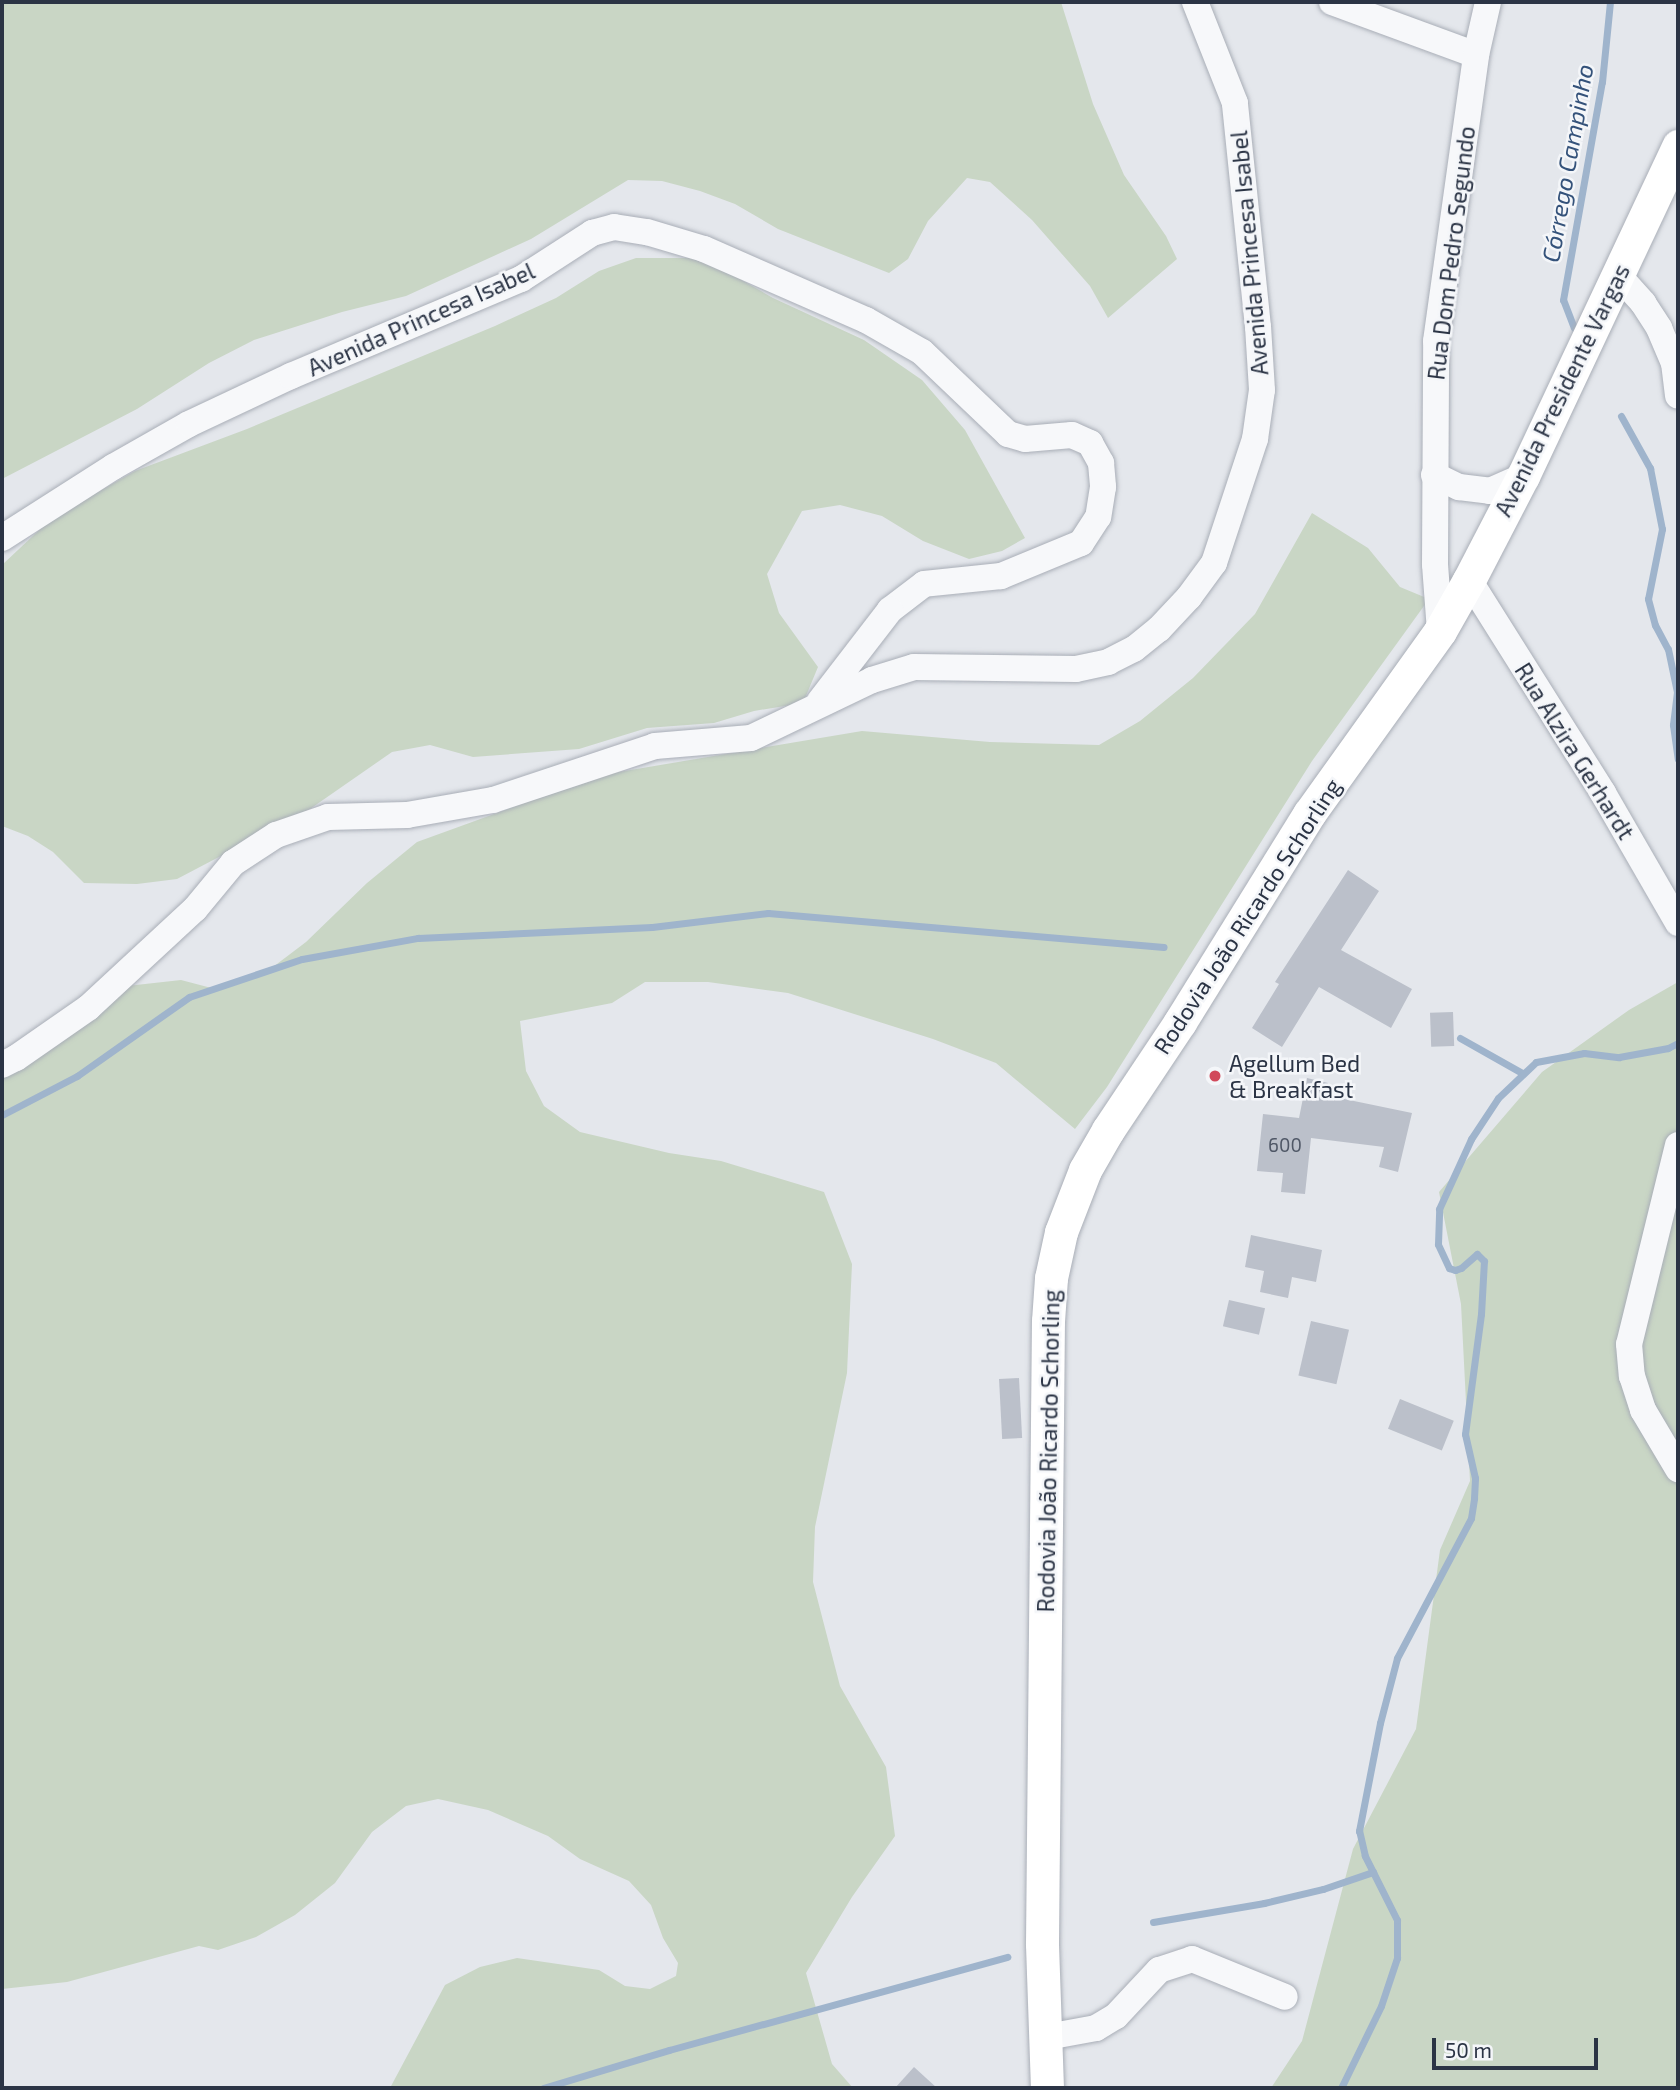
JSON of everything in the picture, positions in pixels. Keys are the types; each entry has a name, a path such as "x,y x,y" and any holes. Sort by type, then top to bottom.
{"main road":[{"name":"Avenida Presidente Vargas","path":"1440,631 1523,476 1678,146"},
{"name":"Rodovia João Ricardo Schorling","path":"1047,2088 1042,1929 1048,1321 1051,1278 1061,1232 1085,1170 1108,1130 1180,1022 1309,814 1440,631"}],"street":[{"name":"Avenida Princesa Isabel","path":"2,1065 88,1007 195,909 233,863 275,835 328,817 407,816 493,800 655,746 751,738 872,680 914,667 1076,668 1108,662 1134,649 1159,629 1189,597 1214,563 1255,439 1262,390 1235,103 1195,2"},
{"path":"1332,2 1476,55"},
{"name":"Rua Dom Pedro Segundo","path":"1440,631 1435,564 1436,341 1476,55 1488,2"},
{"name":"Avenida Princesa Isabel","path":"2,538 113,467 189,424 291,376 521,279 592,233 614,227 647,232 704,249 866,320 922,352 1008,434 1025,439 1072,435 1090,443 1101,463 1103,487 1098,517 1080,543 1001,576 924,584 891,610 817,705"},
{"path":"1618,275 1643,303 1659,328 1674,363 1678,396"},
{"path":"1434,475 1460,487 1490,491 1523,476"},
{"name":"Rua Alzira Gerhardt","path":"1469,580 1602,793 1678,923"},
{"path":"1678,1145 1629,1343 1632,1376 1643,1410 1678,1469"},
{"path":"1047,2036 1096,2028 1116,2016 1159,1970 1192,1959 1285,1997"}],"green space":[{"path":"2,2 1061,2 1093,104 1124,175 1166,236 1177,259 1108,318 1090,286 1032,220 990,182 967,178 928,221 908,259 889,273 778,229 735,204 700,191 662,181 628,180 531,239 406,296 342,312 254,340 209,363 137,409 2,479"},
{"path":"636,258 703,258 773,298 864,340 922,380 965,430 1025,538 1002,551 969,559 923,541 882,516 840,505 802,511 767,574 779,613 818,667 803,703 754,711 714,723 647,728 579,749 473,757 430,745 392,752 310,809 177,879 137,884 84,883 53,852 28,836 2,826 2,565 52,518 135,471 247,429 495,326 556,298 599,271"},
{"path":"1312,513 1368,548 1400,587 1429,599 1312,761 1107,1087 1075,1129 996,1063 933,1039 788,993 708,982 645,982 612,1003 520,1021 526,1071 544,1106 580,1132 669,1153 721,1161 824,1192 852,1264 847,1373 815,1527 813,1582 840,1686 886,1767 895,1836 852,1897 806,1973 832,2064 853,2088 390,2088 445,1985 480,1967 517,1958 599,1970 625,1986 650,1989 676,1976 678,1963 663,1938 651,1905 629,1881 580,1859 548,1836 488,1810 438,1799 406,1806 372,1832 335,1883 295,1915 256,1937 218,1950 199,1946 67,1982 2,1989 2,1058 127,986 181,980 219,990 273,967 306,942 367,883 417,842 601,775 862,731 990,742 1099,745 1140,721 1193,678 1255,614"},
{"path":"1678,982 1678,2088 1271,2088 1302,2041 1353,1849 1416,1729 1440,1550 1470,1481 1461,1304 1439,1192 1542,1072 1629,1010"}],"building":[{"path":"1348,870 1379,891 1341,950 1412,989 1391,1028 1319,987 1282,1047 1252,1028 1279,984 1275,982"},
{"path":"1453,1012 1454,1046 1431,1047 1430,1013"},
{"path":"1307,1078 1328,1083 1325,1095 1412,1113 1398,1172 1379,1167 1384,1147 1311,1138 1305,1194 1281,1192 1283,1173 1257,1171 1263,1114 1299,1118"},
{"path":"1251,1235 1322,1250 1316,1282 1292,1277 1288,1298 1260,1292 1264,1271 1245,1267"},
{"path":"1229,1300 1265,1308 1259,1335 1223,1326"},
{"path":"1311,1321 1349,1330 1336,1384 1298,1376"},
{"path":"1019,1378 1022,1438 1002,1439 999,1379"},
{"path":"1400,1399 1454,1421 1442,1450 1388,1429"},
{"path":"914,2067 937,2088 895,2088"}],"waterway":[{"name":"Córrego Campinho","path":"1574,328 1563,300 1602,82 1610,2"},
{"name":"Córrego Campinho","path":"1621,416 1650,468 1662,529 1648,599 1655,625 1668,649 1677,692 1673,725 1678,759"},
{"path":"2,1115 77,1076 189,997 302,959 418,938 652,927 768,913 1164,947"},
{"path":"1460,1038 1522,1073"},
{"name":"Córrego Campinho","path":"1341,2088 1381,2006 1397,1958 1397,1920 1365,1856 1359,1831 1380,1723 1397,1658 1471,1518 1474,1498 1475,1478 1465,1434 1481,1314 1484,1261 1477,1254 1461,1268 1449,1268 1438,1244 1439,1209 1471,1139 1498,1098 1536,1062 1584,1053 1619,1057 1668,1048 1678,1043"},
{"path":"1153,1922 1264,1903 1323,1889 1373,1872"},
{"path":"543,2088 669,2050 1007,1957"}],"place":[{"name":"Agellum Bed & Breakfast","path":"1215,1076"}]}
